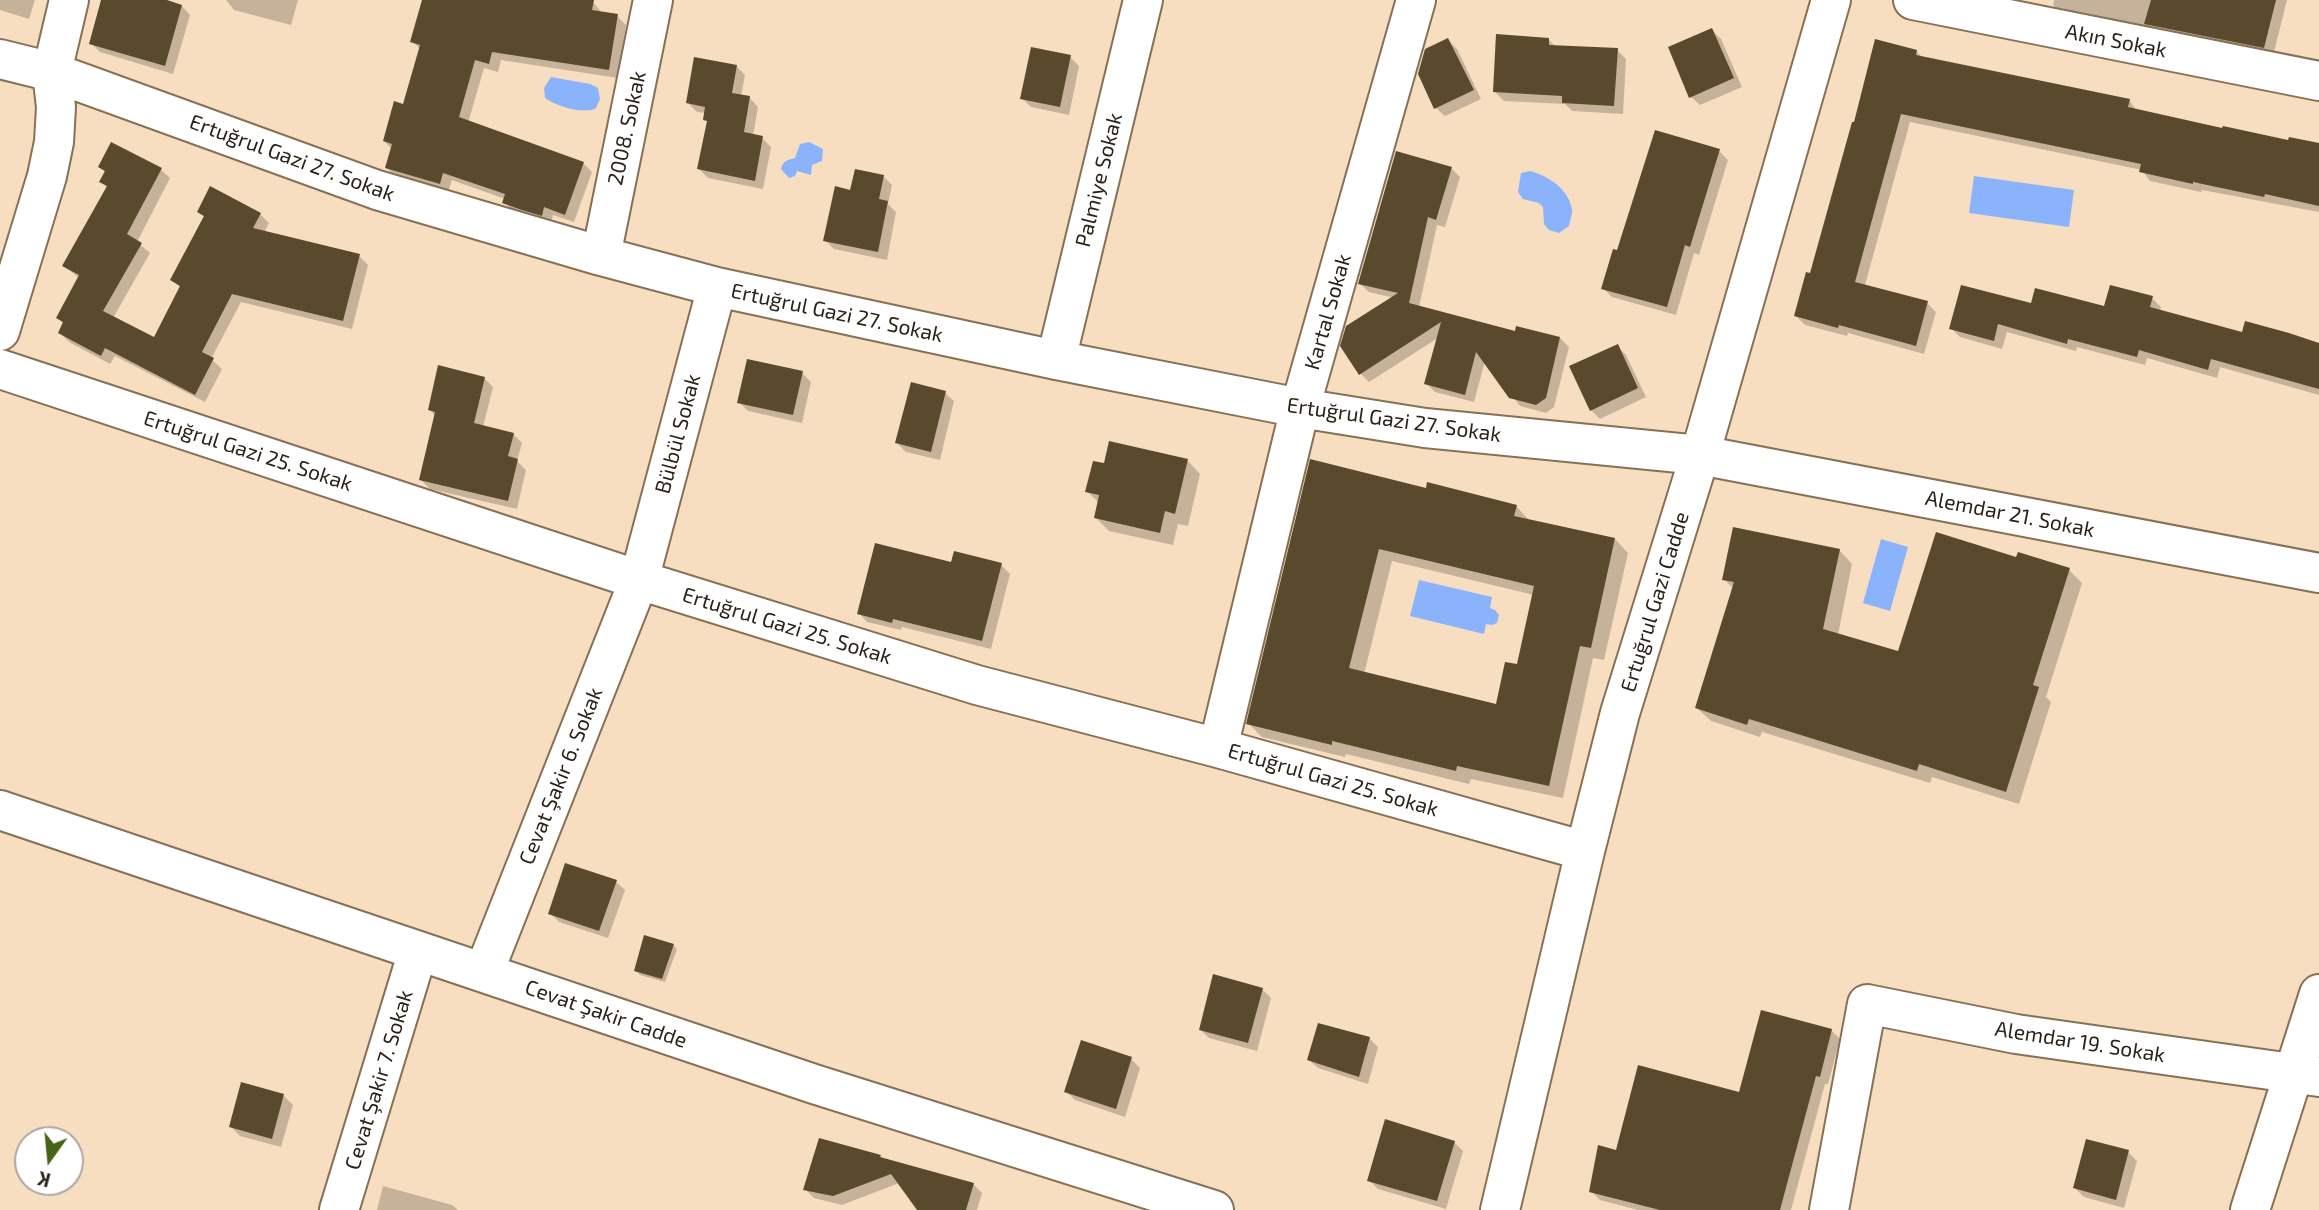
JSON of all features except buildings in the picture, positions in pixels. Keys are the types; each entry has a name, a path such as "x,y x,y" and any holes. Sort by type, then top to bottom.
{"street":[{"path":"0,331 47,176 54,142 56,107 52,72 69,0"},
{"name":"2008. Sokak","path":"601,256 653,0"},
{"name":"Palmiye Sokak","path":"1056,360 1143,0"},
{"name":"Kartal Sokak","path":"1218,748 1300,408 1416,0"},
{"name":"Ertuğrul Gazi Cadde","path":"1500,1210 1620,713 1700,455 1831,0"},
{"name":"Akın Sokak","path":"1913,0 2319,80"},
{"name":"Ertuğrul Gazi 27. Sokak","path":"0,59 52,72 377,190 717,287 1056,360 1300,408 1425,428 1700,455"},
{"name":"Bülbül Sokak","path":"639,580 717,287"},
{"name":"Ertuğrul Gazi 25. Sokak","path":"0,369 639,580 977,685 1218,748 1585,851"},
{"name":"Alemdar 21. Sokak","path":"1700,455 2319,573"},
{"name":"Cevat Şakir 6. Sokak","path":"484,972 639,580"},
{"name":"Cevat Şakir Cadde","path":"0,810 1154,1201 1214,1210"},
{"name":"Cevat Şakir 7. Sokak","path":"339,1210 418,951"},
{"path":"2250,1210 2307,1075 2319,994"},
{"name":"Alemdar 19. Sokak","path":"1829,1210 1867,1004 2016,1034 2307,1075"}],"water":[{"path":"551,77 598,88 600,99 596,108 585,111 570,109 545,98 544,88"},
{"path":"809,142 823,149 822,161 812,165 811,175 797,171 795,176 789,178 781,169 783,164 795,158 800,144"},
{"path":"1530,171 1556,184 1570,202 1572,211 1569,226 1559,233 1549,230 1544,224 1543,207 1539,203 1523,199 1518,192 1521,173"},
{"path":"1974,176 2074,190 2069,227 1969,213"},
{"path":"1881,539 1908,547 1890,611 1863,603"},
{"path":"1419,580 1492,597 1490,608 1499,615 1497,623 1486,624 1484,634 1410,616"}]}
